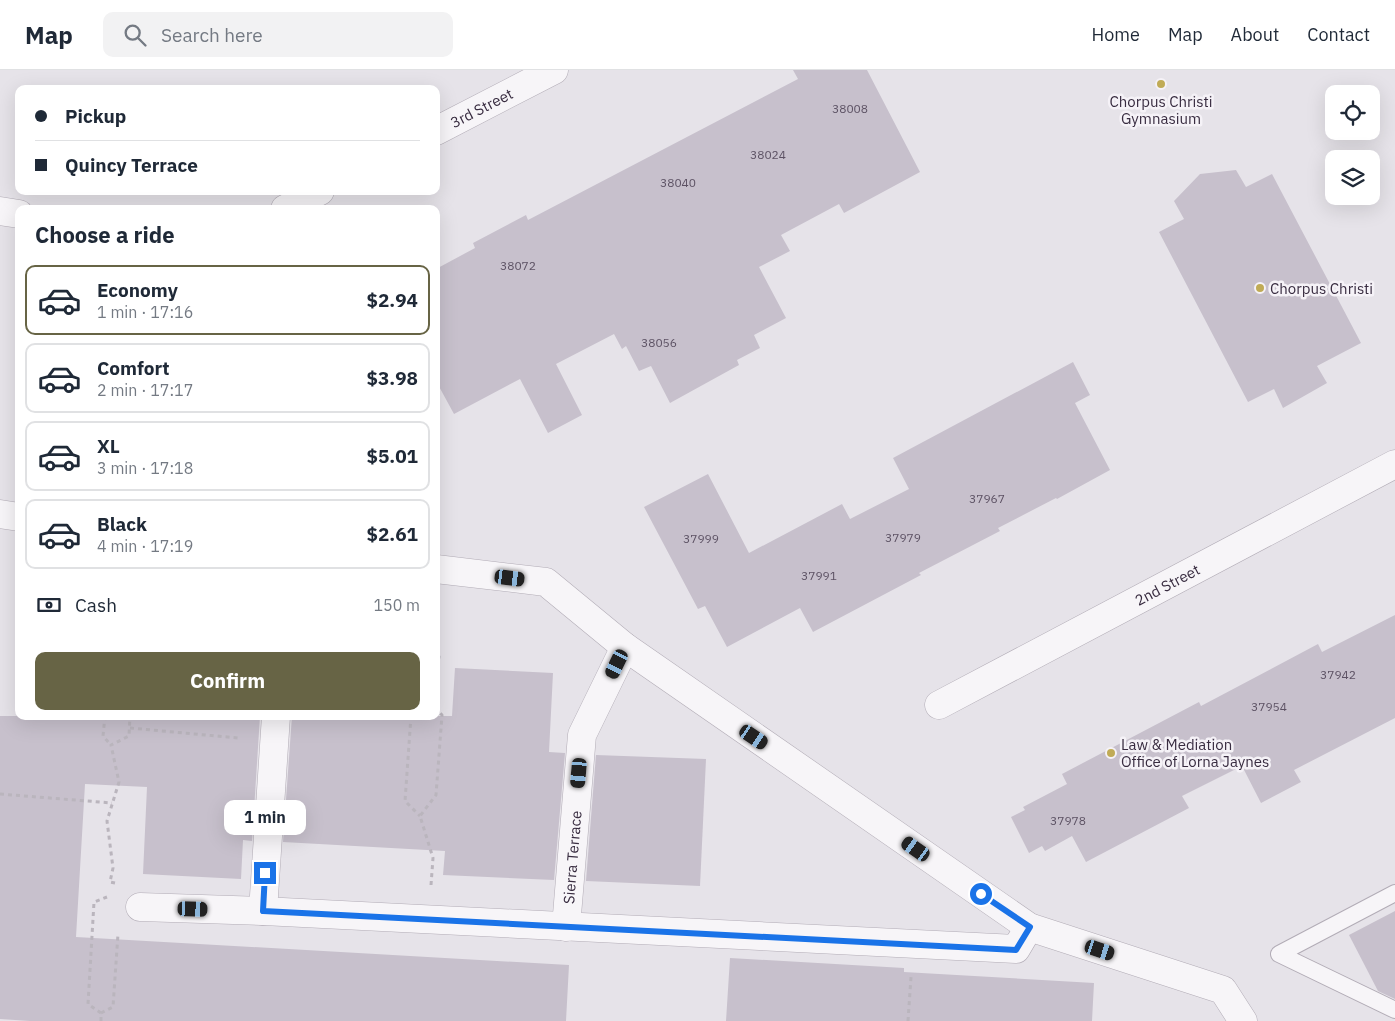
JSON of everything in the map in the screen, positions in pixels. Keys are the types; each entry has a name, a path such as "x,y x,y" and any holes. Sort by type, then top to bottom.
{"street":[{"name":"3rd Street","path":"440,129 554,70"},
{"path":"293,205 312,195"},
{"path":"0,212 15,214"},
{"name":"2nd Street","path":"939,705 1395,464"},
{"path":"0,514 15,516"},
{"path":"440,569 546,582 625,647 1030,927 1223,990 1243,1021"},
{"name":"Sierra Terrace","path":"566,927 582,735 625,647"},
{"path":"263,911 275,729"},
{"path":"140,907 263,911 1016,950 1030,927"}],"lane":[{"path":"1395,893 1278,954 1395,1010"}],"path":[{"path":"420,816 436,795 442,715 440,713"},
{"path":"105,720 103,736 112,746 119,782 107,821 113,868 108,896"},
{"path":"112,746 129,736 130,720"},
{"path":"411,720 405,801 420,816 433,858 428,921"},
{"path":"130,728 275,729"},
{"path":"0,794 112,802"},
{"path":"110,882 143,884 140,907"},
{"path":"108,896 114,901"},
{"path":"102,1013 88,1004 88,995 94,902 108,896"},
{"path":"100,1021 102,1013 113,1006 118,933"},
{"path":"908,1021 913,944"}],"building":[{"path":"793,70 867,70 920,172 844,213 839,204 781,235 790,251 759,267 786,318 754,335 760,348 737,360 739,365 670,403 651,366 639,371 626,346 622,349 614,334 556,364 582,415 548,433 520,379 454,414 440,388 440,267 475,248 473,243 526,215 528,220 798,79"},
{"name":"Chorpus Christi","path":"1236,170 1246,187 1272,174 1361,343 1317,366 1327,383 1283,408 1274,389 1248,402 1159,232 1184,219 1174,201 1200,174"},
{"path":"1073,362 1090,395 1075,403 1110,470 998,528 1000,531 919,573 921,575 813,632 800,608 727,647 705,606 698,609 644,507 708,474 749,553 842,504 850,519 909,489 893,458"},
{"path":"1395,615 1395,718 1294,770 1301,782 1261,803 1242,766 1182,796 1189,808 1086,862 1072,836 1045,851 1042,846 1029,853 1011,817 1025,810 1023,807 1067,784 1062,774 1199,702 1201,706 1318,644 1322,652"},
{"path":"455,668 553,673 549,752 565,753 554,880 443,875 445,851 283,842 292,720 440,720 440,716 452,716"},
{"path":"0,716 15,716 15,720 260,720 252,841 243,840 241,879 143,874 147,787 85,784 76,937 569,965 566,1021 30,1021 0,1019"},
{"path":"596,755 706,759 700,886 586,881"},
{"path":"1395,911 1395,999 1378,991 1349,935"},
{"path":"730,958 904,968 904,972 1094,983 1092,1021 726,1021"}],"place":[{"name":"Chorpus Christi Gymnasium","path":"1161,84"},
{"name":"Chorpus Christi","path":"1260,288"},
{"name":"Law & Mediation Office of Lorna Jaynes","path":"1111,753"}],"route":[{"path":"265,873 263,911 1016,950 1030,927 981,894"}]}
